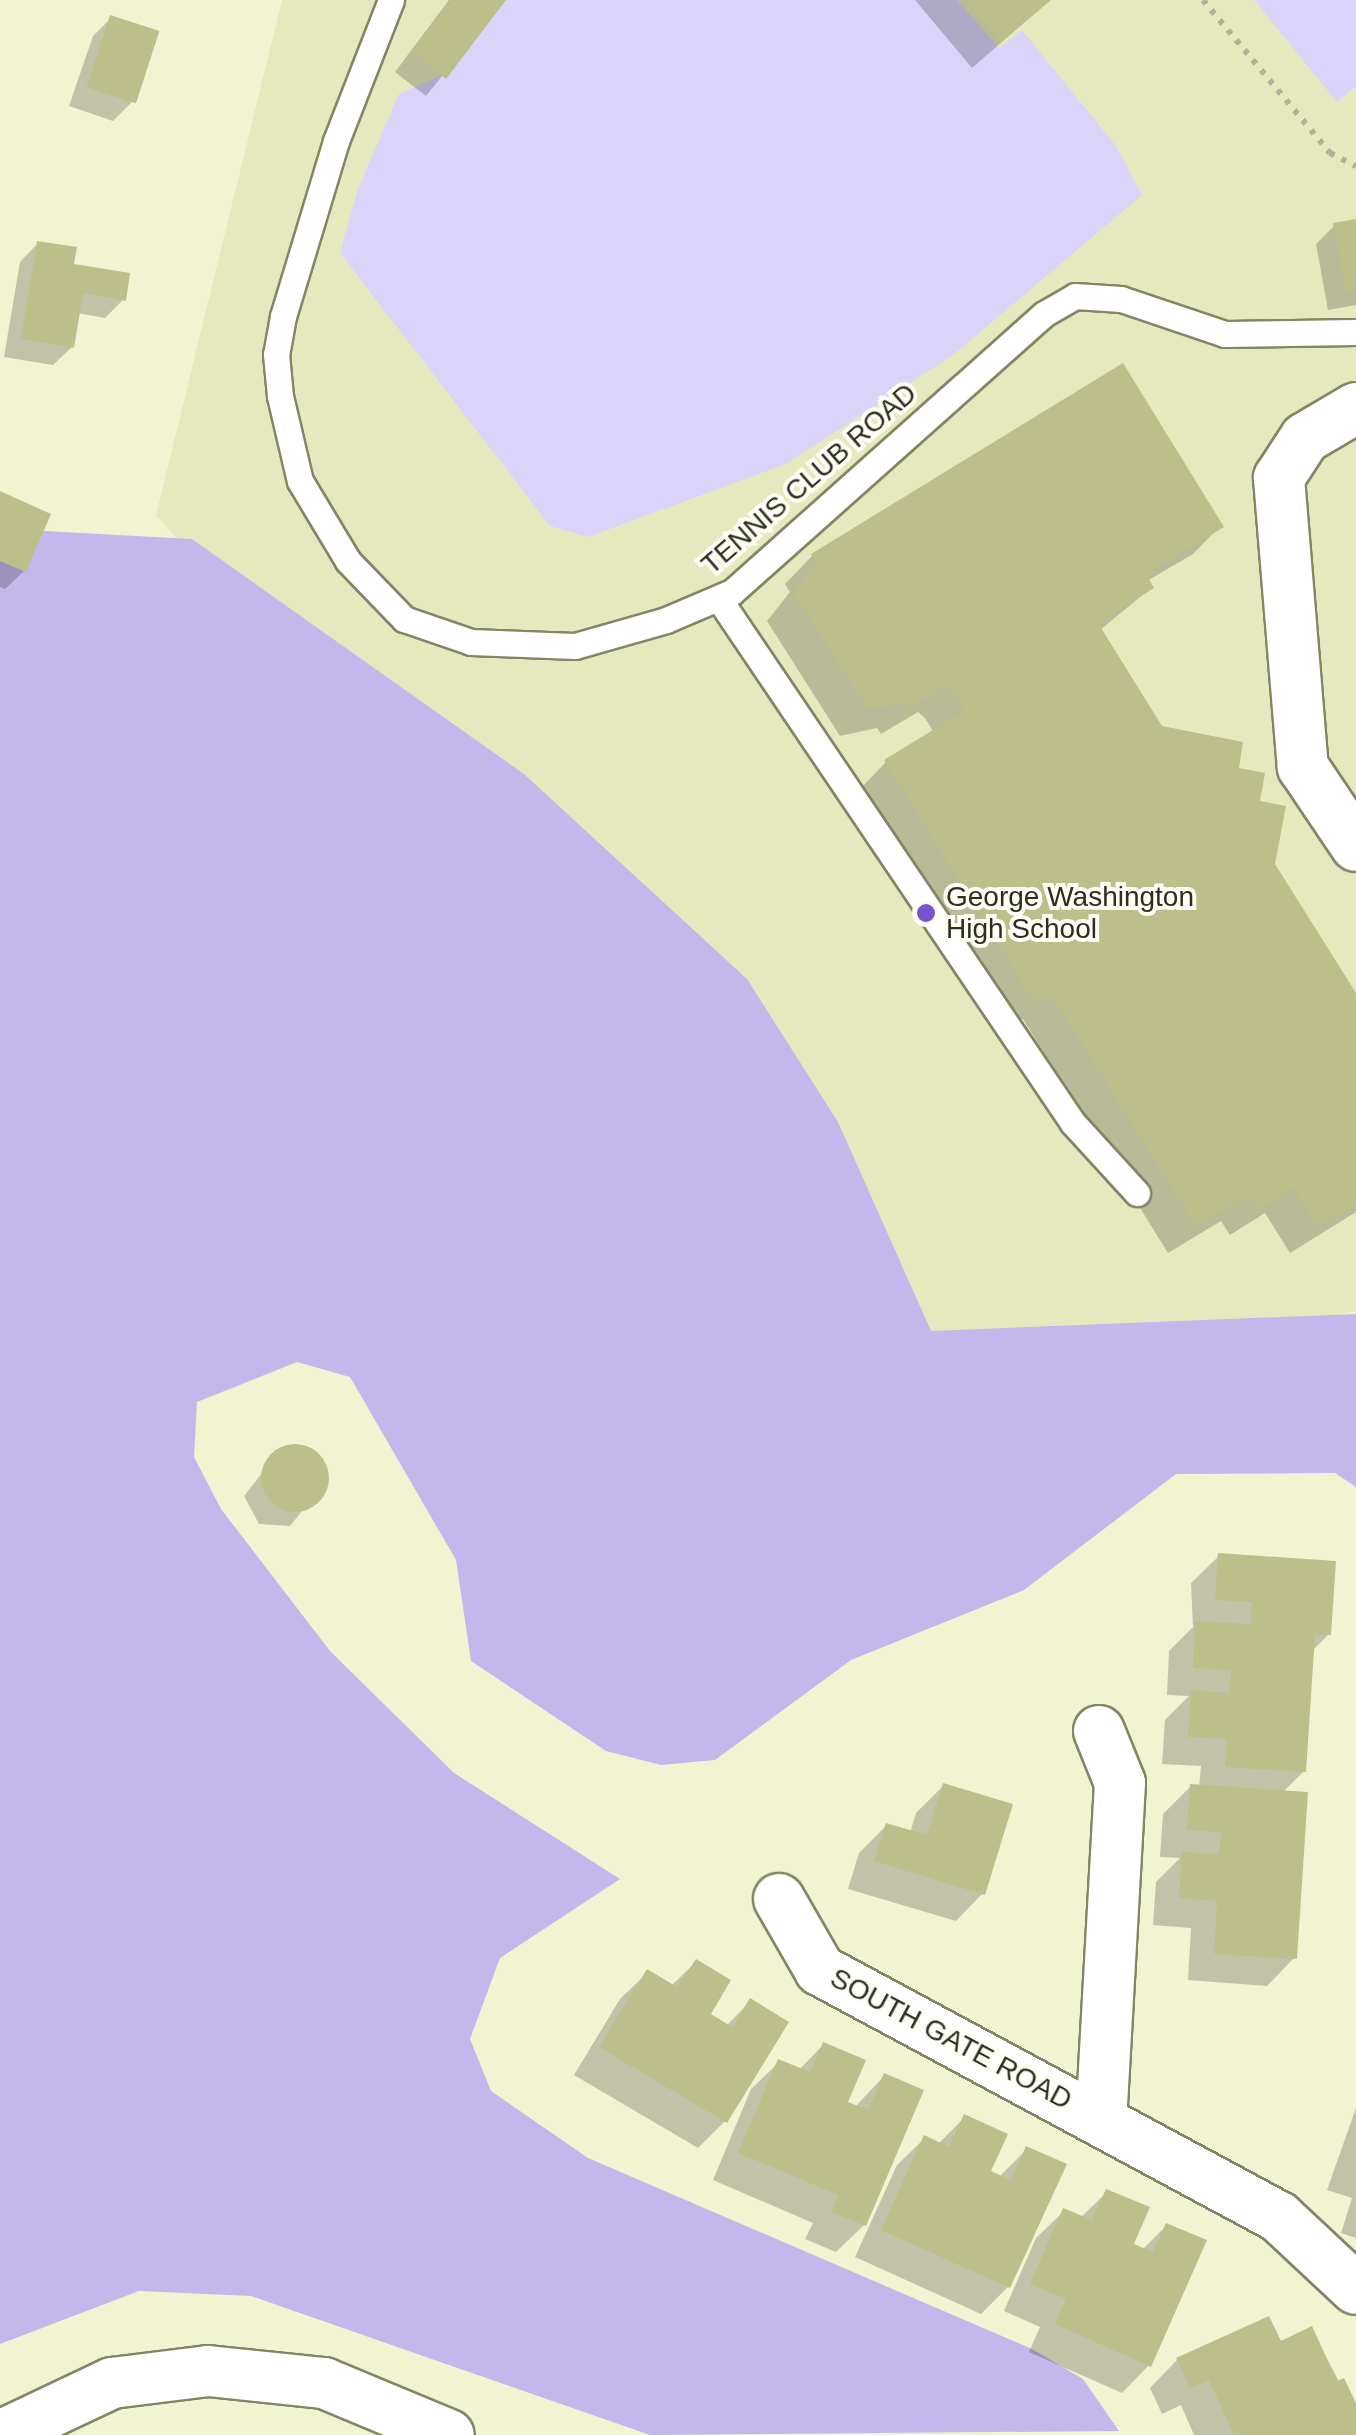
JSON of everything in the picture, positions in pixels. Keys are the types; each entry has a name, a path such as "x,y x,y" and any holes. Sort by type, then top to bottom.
{"street":[{"path":"1356,408 1305,438 1278,478 1303,768 1356,846"},
{"name":"SOUTH GATE ROAD","path":"1099,1731 1120,1783 1101,2119"},
{"name":"SOUTH GATE ROAD","path":"779,1898 820,1970 1279,2217 1356,2290"},
{"path":"2,2435 112,2382 208,2371 324,2383 449,2435"}],"lane":[{"name":"TENNIS CLUB ROAD","path":"390,0 336,141 283,316 278,382 300,481 369,586 404,618 471,642 575,646 719,598 1044,314 1075,296 1122,300 1225,334 1356,332"},
{"path":"719,598 1073,1123 1136,1194"}],"path":[{"path":"1204,0 1330,153 1356,166"}],"shaded area":[{"name":"George Washington High School","path":"282,0 1356,0 1356,1311 917,1407 156,515"},
{"path":"505,0 957,0 999,48 1022,30 1116,146 1142,195 953,355 786,464 588,537 550,526 340,253 358,189 399,94 444,74"},
{"path":"1254,0 1356,0 1356,86 1337,102"},
{"path":"26,530 192,539 524,774 747,979 838,1122 931,1331 1356,1314 1356,1487 1335,1473 1176,1474 1024,1590 851,1660 715,1760 661,1765 606,1751 471,1661 456,1560 350,1377 297,1362 197,1402 194,1457 221,1509 330,1651 454,1773 620,1879 500,1958 470,2039 491,2091 588,2158 1032,2349 1083,2379 1119,2431 650,2435 251,2296 139,2291 0,2344 0,536"}],"building":[{"path":"451,0 506,0 446,79 411,52"},
{"path":"965,0 1051,0 1001,42"},
{"path":"110,15 159,31 136,103 87,87"},
{"path":"1356,219 1356,291 1346,293 1333,223"},
{"path":"37,241 77,247 74,264 130,273 126,301 83,293 74,348 21,339"},
{"name":"George Washington High School","path":"1123,363 1224,527 1146,574 1154,588 1098,623 1162,726 1243,742 1239,768 1265,773 1260,801 1286,806 1275,864 1356,993 1356,1204 1318,1227 1293,1188 1258,1210 1249,1195 1196,1227 1051,994 1035,1003 884,760 964,711 952,691 946,686 909,709 905,702 868,710 793,592 816,563 811,554"},
{"path":"0,491 51,514 26,572 0,561"},
{"path":"295,1444 319,1454 329,1478 319,1502 295,1512 271,1502 261,1478 271,1454"},
{"path":"1218,1553 1336,1561 1331,1635 1315,1635 1306,1772 1225,1767 1227,1739 1188,1737 1191,1690 1229,1693 1231,1670 1193,1668 1195,1621 1251,1624 1252,1602 1215,1600"},
{"path":"943,1783 1013,1804 985,1895 874,1861 886,1823 927,1835"},
{"path":"1190,1784 1308,1792 1297,1959 1214,1954 1217,1901 1179,1898 1182,1852 1219,1854 1221,1832 1187,1830"},
{"path":"696,1959 731,1980 711,2014 732,2027 750,1998 789,2022 727,2123 599,2047 647,1969 677,1987"},
{"path":"823,2042 866,2060 848,2102 868,2110 884,2073 924,2090 866,2226 831,2212 839,2195 738,2153 778,2059 810,2072"},
{"path":"964,2114 1008,2134 991,2171 1011,2180 1026,2146 1067,2164 1010,2288 881,2230 924,2135 949,2147"},
{"path":"1106,2189 1150,2207 1134,2244 1153,2252 1166,2223 1207,2240 1151,2367 1055,2324 1066,2299 1030,2284 1063,2208 1092,2220"},
{"path":"1269,2316 1281,2341 1312,2326 1337,2381 1344,2378 1356,2403 1356,2435 1234,2435 1209,2380 1190,2388 1176,2358"}],"place":[{"name":"George Washington High School","path":"926,913"}]}
